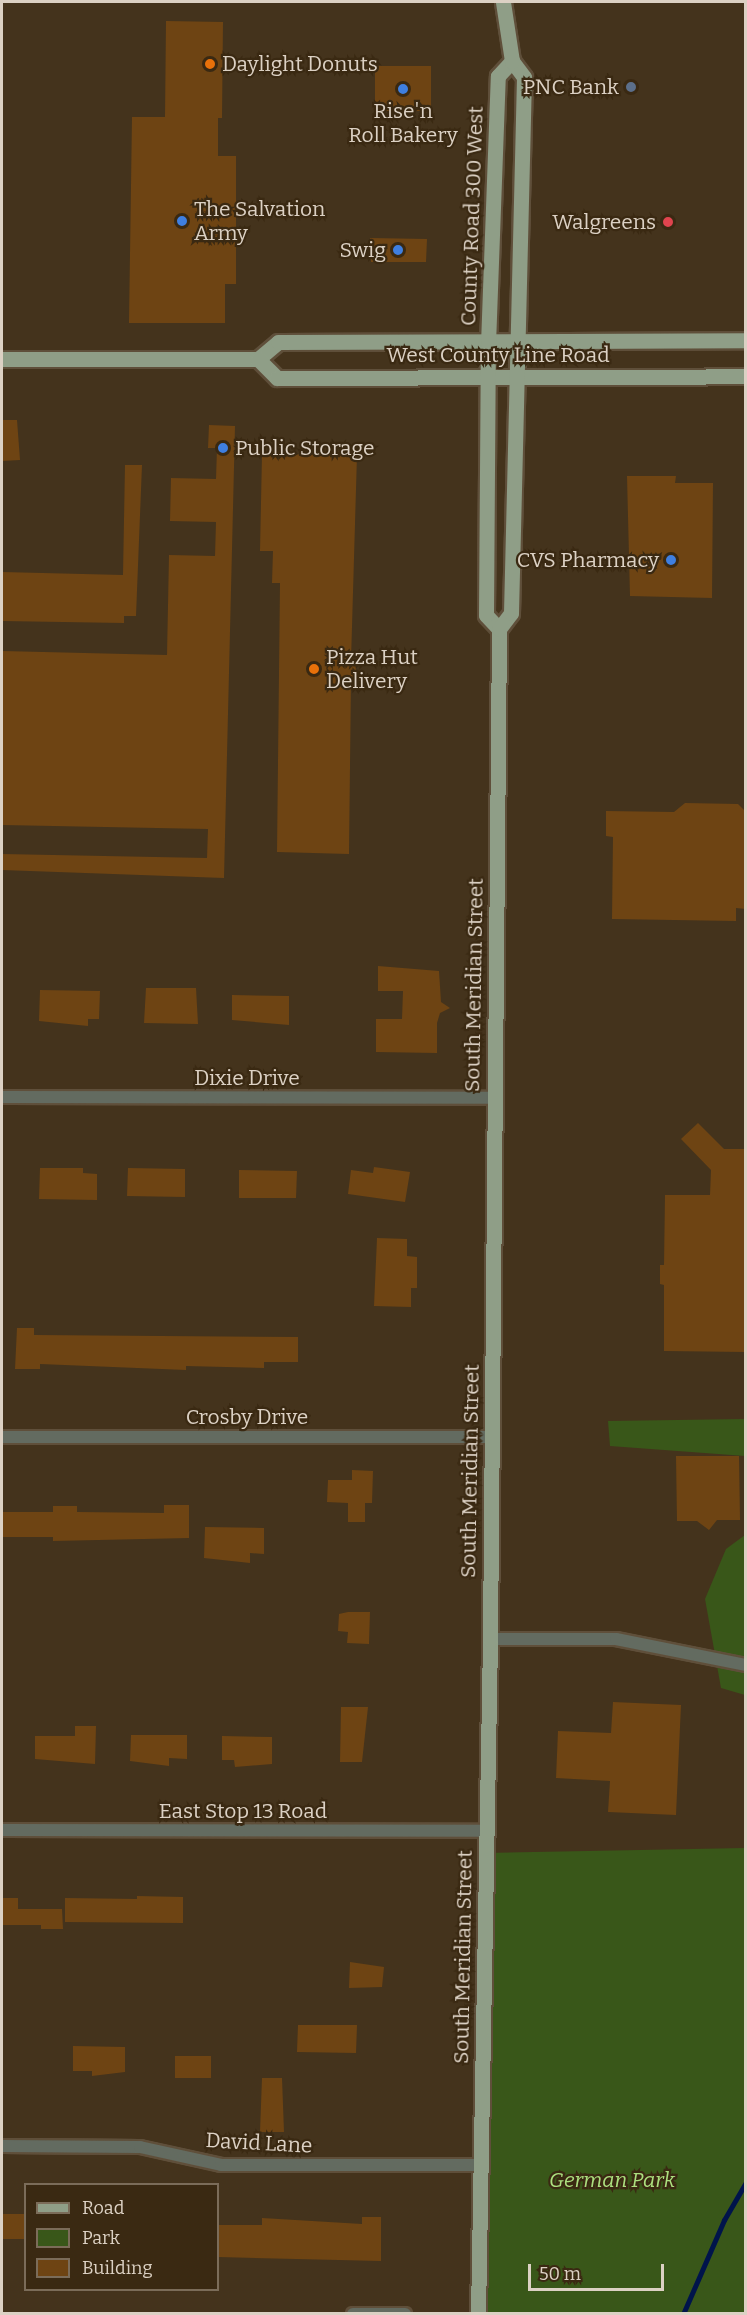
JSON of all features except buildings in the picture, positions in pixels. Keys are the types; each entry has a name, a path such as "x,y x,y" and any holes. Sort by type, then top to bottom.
{"main road":[{"path":"503,2 512,61 524,77 515,376"},
{"name":"County Road 300 West","path":"487,378 498,76 512,61"},
{"name":"West County Line Road","path":"746,340 488,344 278,342 258,359 277,378 746,376"},
{"path":"2,359 258,359"},
{"name":"South Meridian Street","path":"478,2313 490,1639 493,1098 499,630 511,613 515,376"},
{"name":"South Meridian Street","path":"487,378 486,615 499,630"}],"street":[{"name":"Dixie Drive","path":"2,1097 493,1098"},
{"name":"Crosby Drive","path":"2,1437 492,1437"},
{"path":"490,1639 616,1639 746,1665"},
{"name":"East Stop 13 Road","path":"2,1830 485,1831"},
{"name":"David Lane","path":"2,2146 140,2146 220,2165 481,2165"},
{"path":"353,2313 405,2313"}],"green space":[{"path":"745,1419 745,1456 610,1446 608,1421"},
{"path":"745,1535 745,1695 721,1688 705,1599 726,1549"},
{"name":"German Park","path":"745,1848 745,2313 477,2314 485,1853"}],"waterway":[{"path":"683,2314 724,2220 746,2182"}],"place":[{"name":"Daylight Donuts","path":"210,64"},
{"name":"PNC Bank","path":"631,87"},
{"name":"Rise'n Roll Bakery","path":"403,89"},
{"name":"The Salvation Army","path":"182,221"},
{"name":"Walgreens","path":"668,222"},
{"name":"Swig","path":"398,250"},
{"name":"Public Storage","path":"223,448"},
{"name":"CVS Pharmacy","path":"671,560"},
{"name":"Pizza Hut Delivery","path":"314,669"}]}
